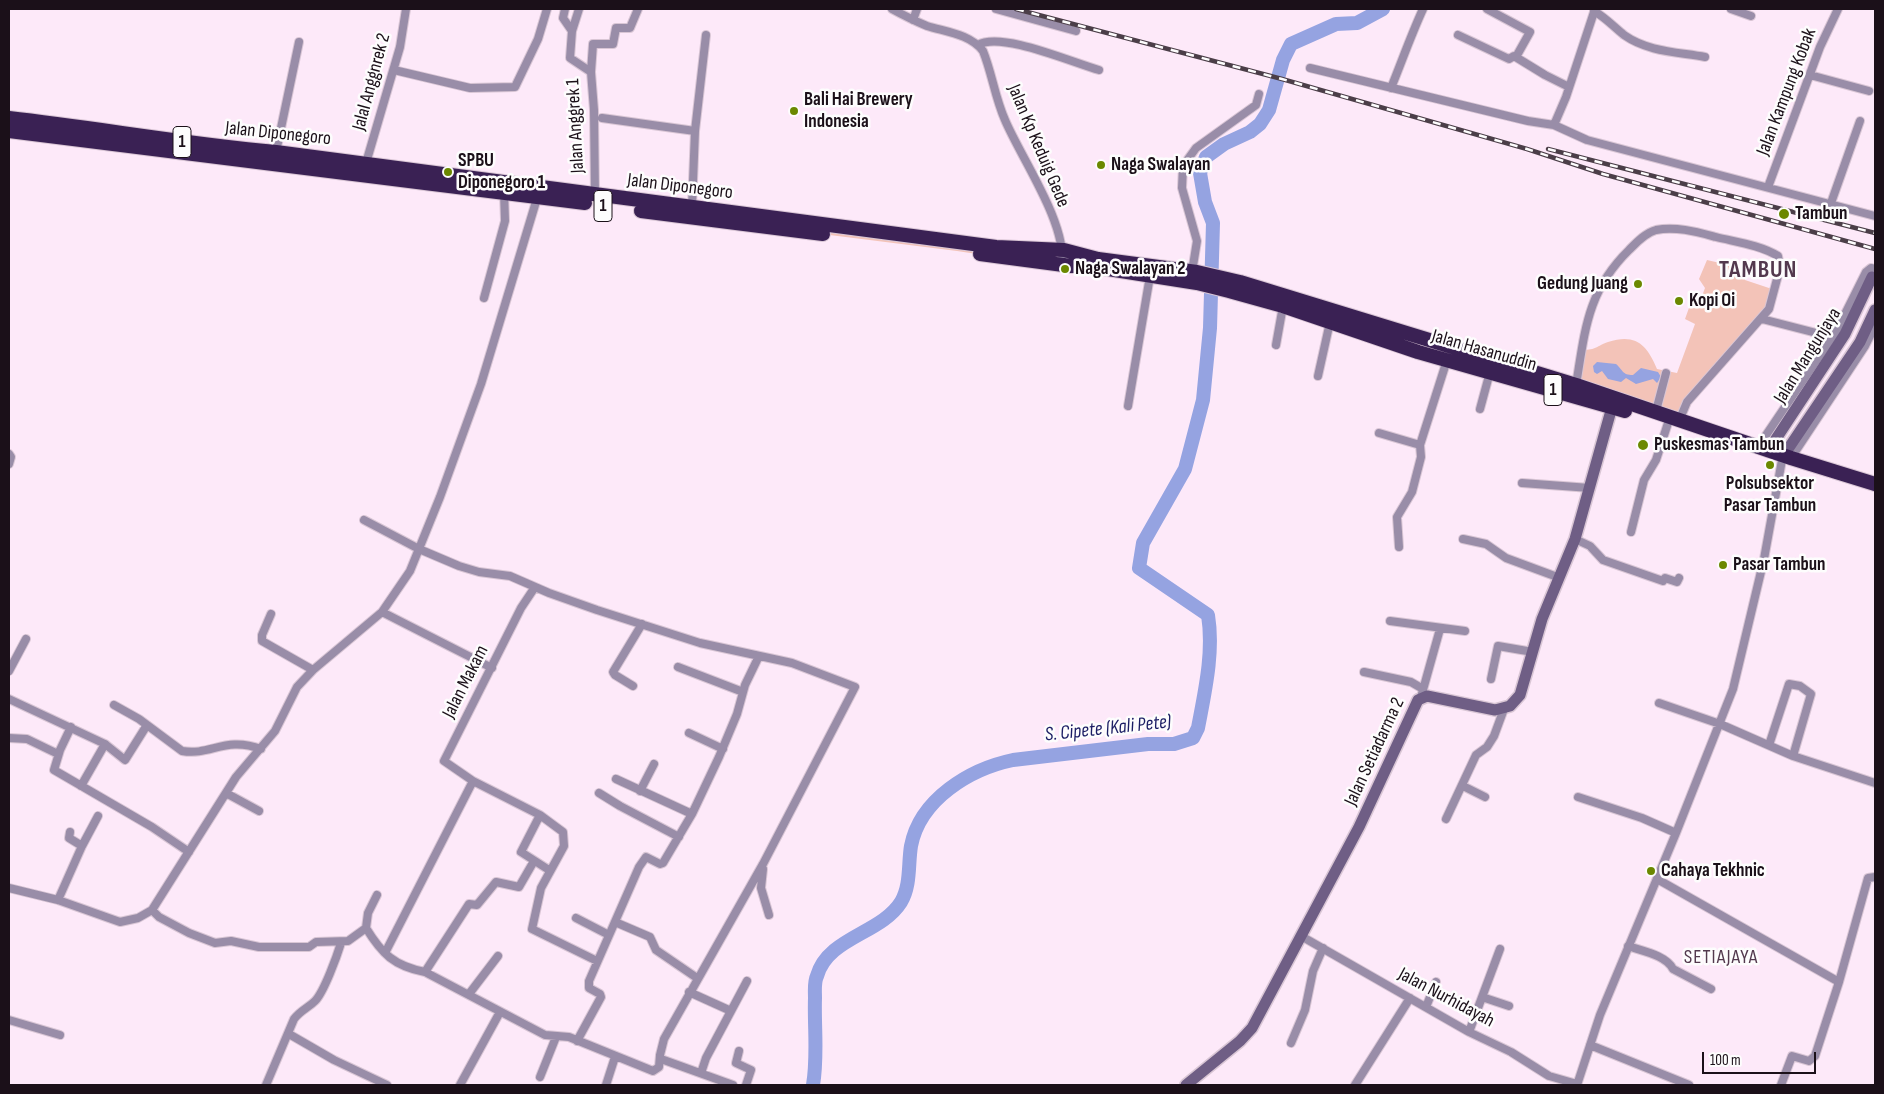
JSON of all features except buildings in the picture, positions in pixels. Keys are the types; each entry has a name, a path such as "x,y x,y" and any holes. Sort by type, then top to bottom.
{"highway":[{"name":"Jalan Diponegoro","path":"9,118 91,127 201,145 366,163 504,189"},
{"name":"Jalan Diponegoro","path":"9,131 538,193 1062,264 1195,276"},
{"name":"Jalan Diponegoro","path":"538,193 595,196 692,207 996,247 1064,250 1151,271"},
{"name":"Jalan Hasanuddin","path":"1195,276 1576,385 1656,411 1673,422 1875,484"},
{"name":"Jalan Hasanuddin","path":"1234,287 1283,306 1447,360 1612,407 1673,422 1763,449 1875,492"}],"main road":[{"name":"Jalan Mangunjaya","path":"1763,449 1844,334 1874,273"},
{"name":"Jalan Mangunjaya","path":"1786,458 1860,342 1875,310"},
{"path":"1504,709 1520,695 1542,619 1574,539 1612,407"},
{"name":"Jalan Setiadarma 2","path":"1186,1085 1248,1033 1359,826 1422,693 1480,709 1504,709"}],"street":[{"name":"Jalal Anggnrek 2","path":"366,163 394,70 406,9"},
{"path":"394,70 470,88 515,87 538,39 547,9"},
{"name":"Jalan Anggrek 1","path":"565,9 563,18 572,31 570,58 592,72 595,196"},
{"path":"572,31 579,9"},
{"path":"592,72 593,44 612,44 616,28 630,28 638,9"},
{"path":"892,9 913,20 966,38 978,45 988,41 1026,47 1048,52 1099,70"},
{"path":"913,20 916,9"},
{"path":"996,9 1076,31"},
{"path":"1391,88 1407,52 1408,41 1423,9"},
{"path":"1458,35 1510,59 1516,57 1530,32 1487,9"},
{"path":"1731,9 1751,16"},
{"name":"Jalan Kampung Kobak","path":"1768,187 1810,75 1838,9"},
{"path":"1554,125 1595,10 1610,21 1625,36 1659,51 1705,57"},
{"path":"692,207 695,131 706,36"},
{"path":"276,152 299,42"},
{"name":"Jalan Kp Keduig Gede","path":"978,45 985,56 1004,117 1036,180 1064,250 1062,264"},
{"path":"1516,57 1545,75 1569,86"},
{"path":"1310,68 1528,121 1554,125 1587,140 1875,216"},
{"path":"1810,75 1870,91"},
{"path":"1195,276 1197,241 1182,188 1183,166 1196,148 1256,105 1259,94"},
{"path":"602,118 695,131"},
{"path":"1831,203 1860,122"},
{"path":"484,298 504,221 504,189"},
{"path":"9,888 58,900 120,922 138,918 152,910 236,777 261,750 275,731 297,687 313,670 382,612 410,571 440,497 482,384 538,193"},
{"path":"1576,385 1595,294 1613,265 1636,243 1655,231 1672,229 1692,231 1762,249 1778,256 1780,268 1769,309 1687,402 1673,422 1656,460 1644,480 1631,532"},
{"path":"1763,449 1832,337 1866,272 1871,268 1874,273"},
{"path":"1128,406 1151,271"},
{"path":"1276,344 1283,306"},
{"path":"1762,319 1832,337"},
{"path":"1318,376 1330,322"},
{"path":"1577,1085 1590,1044 1628,946 1676,833 1733,689 1749,627 1786,458 1866,346 1875,326"},
{"path":"1399,547 1397,517 1404,502 1412,492 1421,457 1420,445 1447,360"},
{"path":"1480,408 1490,372"},
{"path":"1656,411 1666,373"},
{"path":"1379,433 1420,445"},
{"path":"9,454 11,457 9,464"},
{"path":"1522,483 1590,488"},
{"path":"364,520 419,549 459,566 479,572 510,576 597,610 700,643 803,666 855,687 763,864 664,1039 659,1067 653,1071 569,1037 545,1035 425,972 407,968 385,954 366,928"},
{"path":"1464,539 1486,544 1506,558 1560,578"},
{"path":"1574,539 1590,546 1604,560 1663,581 1665,578 1677,582 1679,578"},
{"name":"Jalan Makam","path":"535,587 521,608 444,760 445,763 473,781 540,815 561,828 565,837 564,846 549,870 539,895 539,904 532,924 533,931 598,961"},
{"path":"382,612 492,668"},
{"path":"271,614 262,635 262,641 313,670"},
{"path":"1390,621 1465,631"},
{"path":"633,686 613,672 642,624"},
{"path":"1364,672 1411,682 1422,693 1440,629"},
{"path":"9,671 26,638"},
{"path":"1491,679 1498,646 1533,652"},
{"path":"577,1041 601,997 600,994 589,988 588,984 644,858 649,858 663,864 692,814 723,749 743,692 759,656"},
{"path":"678,667 743,692"},
{"path":"1769,746 1789,684 1800,686 1811,694 1793,756"},
{"path":"9,699 105,744 125,760 147,725"},
{"path":"1659,703 1720,724 1793,756 1875,783"},
{"path":"114,705 147,725 182,751 190,752 233,743 261,750"},
{"path":"1446,820 1476,755 1487,747 1494,736 1504,709"},
{"path":"71,728 53,769 152,827 189,852"},
{"path":"689,733 723,749"},
{"path":"9,738 27,740 58,754"},
{"path":"81,786 105,744"},
{"path":"640,791 654,764"},
{"path":"616,779 692,814"},
{"path":"385,954 473,781"},
{"path":"1463,786 1485,797"},
{"path":"226,793 258,811"},
{"path":"599,793 620,806 679,836"},
{"path":"1578,797 1635,815 1676,833"},
{"path":"540,815 520,850 522,854 549,870"},
{"path":"58,900 82,846 98,816"},
{"path":"70,832 69,838 82,846"},
{"path":"425,972 468,904 477,905 496,882 519,887 534,861"},
{"path":"763,864 760,888 769,915"},
{"path":"1781,1085 1792,1056 1809,1060 1815,1056 1839,982 1868,878 1875,877"},
{"path":"1657,879 1839,982"},
{"path":"152,910 159,917 189,933 215,943 231,942 259,947 309,947 316,942 341,943 355,938 366,928 368,912 378,895"},
{"path":"576,918 609,935"},
{"path":"615,922 650,937 656,950 697,978"},
{"name":"Jalan Nurhidayah","path":"1301,936 1469,1032 1493,1042 1550,1076 1577,1085"},
{"path":"266,1085 294,1019 301,1010 316,1001 333,967 341,943"},
{"path":"1628,946 1662,958 1673,969 1711,989"},
{"path":"1291,1043 1305,1010 1313,971 1323,948"},
{"path":"1469,1032 1500,949"},
{"path":"469,994 498,956"},
{"path":"701,1073 706,1058 747,981"},
{"path":"1426,1007 1436,982"},
{"path":"689,992 731,1011"},
{"path":"1482,996 1509,1006"},
{"path":"1355,1085 1410,998"},
{"path":"460,1085 500,1012"},
{"path":"9,1020 60,1035"},
{"path":"289,1034 334,1060 387,1085"},
{"path":"540,1077 556,1037"},
{"path":"1590,1044 1689,1085"},
{"path":"739,1051 736,1063 751,1070 746,1085"},
{"path":"606,1085 615,1057"},
{"path":"661,1058 728,1084"}],"shaded area":[{"path":"660,204 1151,266 1576,385 1582,350 1594,349 1608,342 1626,339 1639,343 1649,353 1657,369 1677,373 1695,324 1685,319 1694,294 1702,296 1705,288 1699,279 1707,260 1746,269 1745,280 1775,290 1769,309 1700,388 1679,421 1875,484 1875,492 1695,431 1236,293 957,251 790,230"}],"water":[{"path":"1597,362 1616,364 1629,375 1633,375 1641,368 1658,372 1661,377 1657,383 1653,379 1636,384 1626,378 1621,382 1608,379 1602,371 1597,374 1594,372 1593,366"}],"waterway":[{"name":"S. Cipete (Kali Pete)","path":"813,1085 816,1052 815,981 817,976 823,963 832,952 881,922 901,902 906,889 911,846 916,829 925,814 949,789 980,771 1013,760 1148,744 1174,744 1193,738 1198,728 1208,672 1210,643 1208,615 1139,568 1143,543 1185,469 1203,400 1210,328 1213,223 1205,202 1200,173 1206,157 1224,144 1250,132 1260,124 1269,110 1283,60 1291,44 1336,24 1357,23 1383,9"}],"railway":[{"path":"1016,9 1282,79 1527,149 1603,174 1875,249"},
{"path":"1548,149 1875,233"}],"place":[{"name":"Bali Hai Brewery Indonesia","path":"794,111"},
{"name":"Naga Swalayan","path":"1101,165"},
{"name":"SPBU Diponegoro 1","path":"448,172"},
{"name":"Tambun","path":"1784,214"},
{"name":"Naga Swalayan 2","path":"1065,269"},
{"name":"Gedung Juang","path":"1638,284"},
{"name":"Kopi Oi","path":"1679,301"},
{"name":"Puskesmas Tambun","path":"1643,445"},
{"name":"Polsubsektor Pasar Tambun","path":"1770,465"},
{"name":"Pasar Tambun","path":"1723,565"},
{"name":"Cahaya Tekhnic","path":"1651,871"}],"district":[{"name":"TAMBUN","path":"1758,271"},
{"name":"SETIAJAYA","path":"1721,958"}]}
